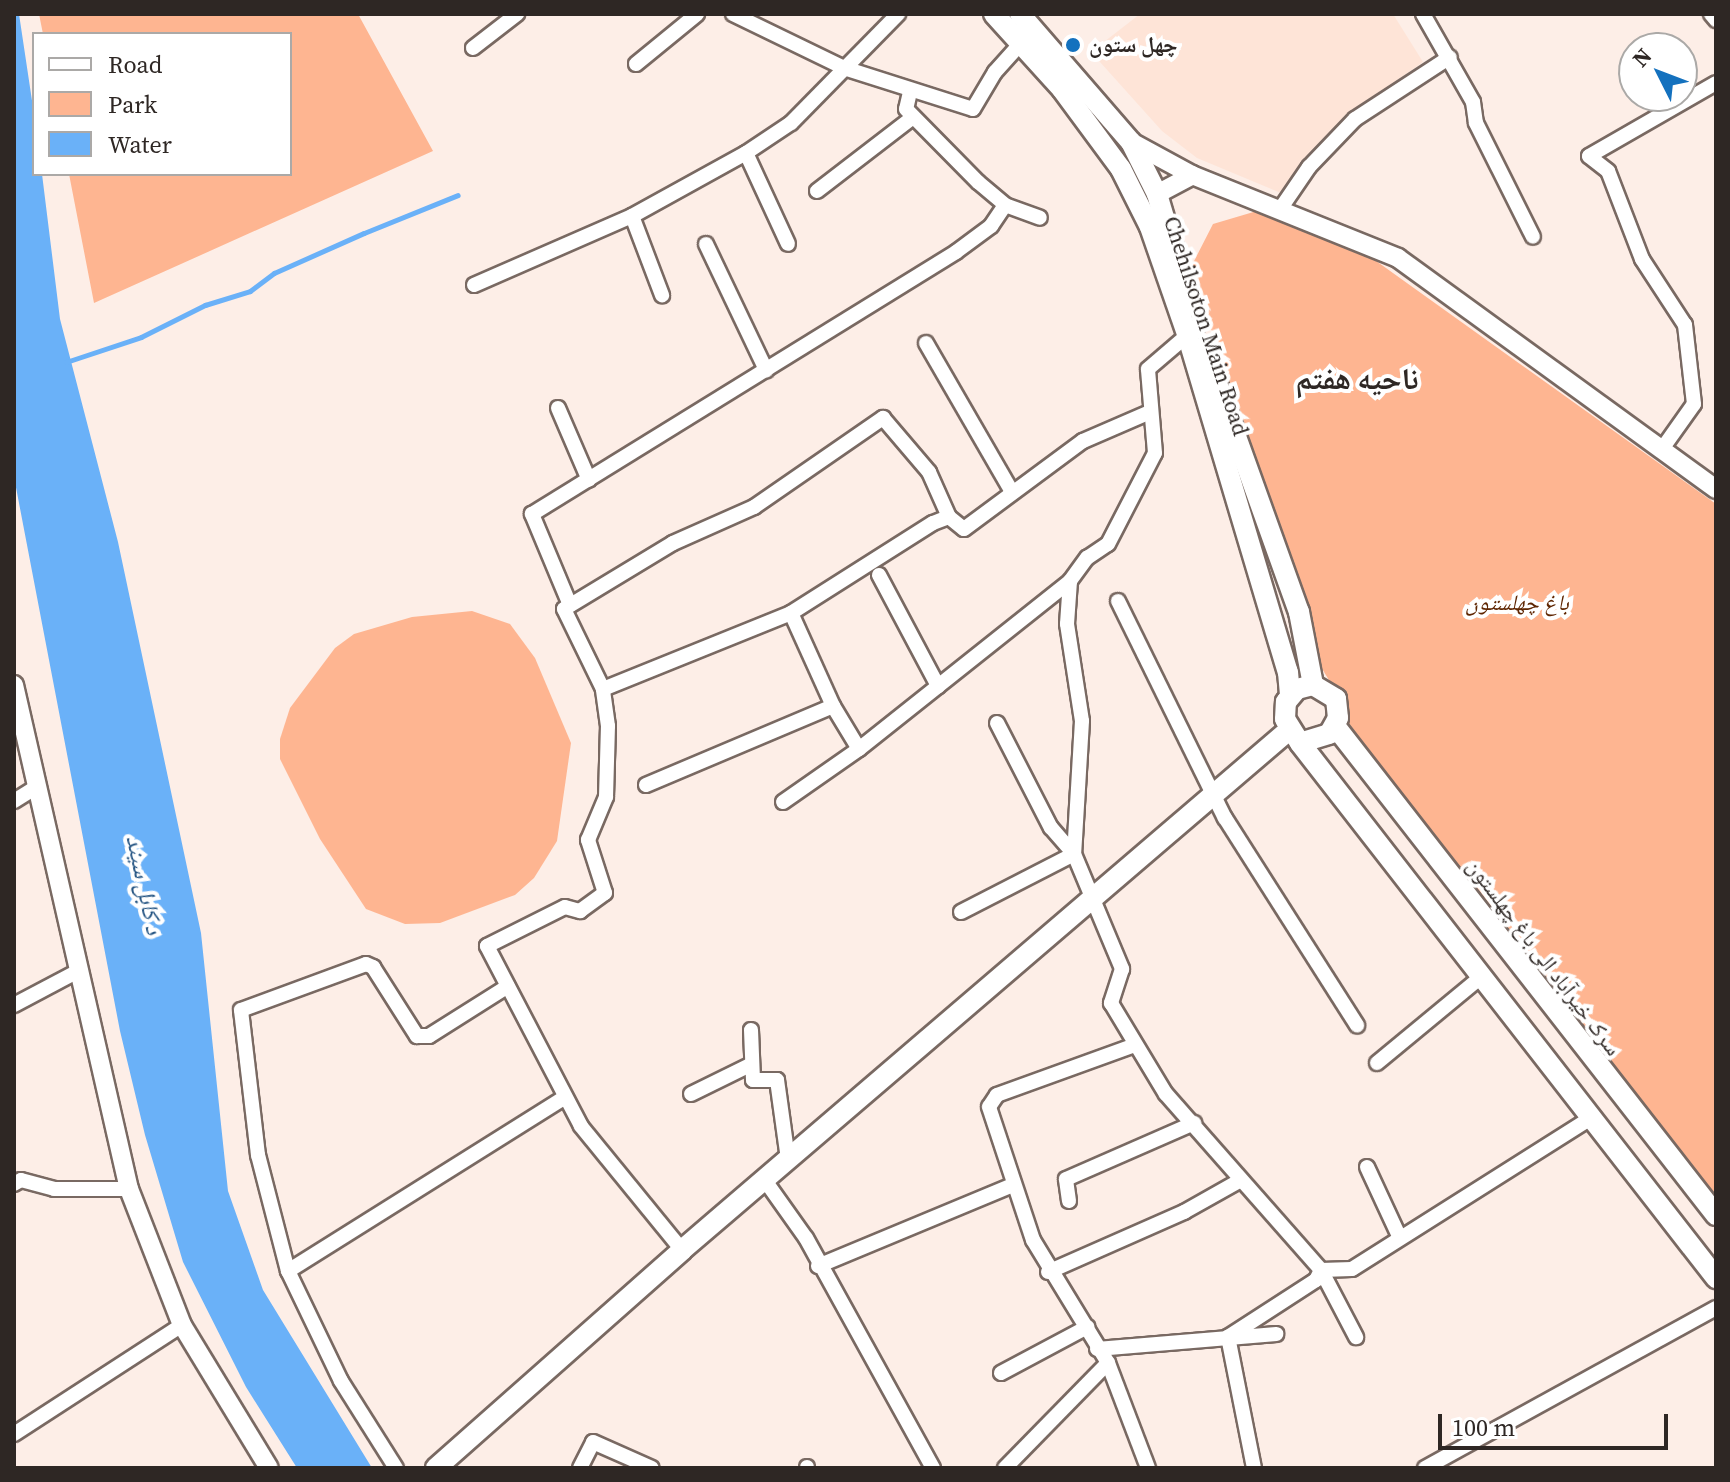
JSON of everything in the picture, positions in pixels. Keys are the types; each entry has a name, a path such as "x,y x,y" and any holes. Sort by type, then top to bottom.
{"main road":[{"name":"Chehilsoton Main Road","path":"994,14 1021,43 1121,169 1150,227 1299,612 1313,685"},
{"name":"Chehilsoton Main Road","path":"1029,17 1131,142 1157,194 1288,672 1290,695"},
{"path":"436,1468 682,1250 1216,790 1295,736 1320,738 1335,726 1336,699 1313,685 1290,695 1284,711 1295,736 1716,1278"},
{"name":"سرک خیرآباد الی باغ چهلستون","path":"1335,726 1716,1215"}],"street":[{"path":"473,48 517,14"},
{"path":"636,64 697,14"},
{"path":"733,14 844,68 910,92 973,109 995,72 1021,43"},
{"path":"474,285 632,216 746,153 791,123 898,14"},
{"path":"1423,14 1473,102 1476,123 1533,237"},
{"path":"1711,14 1716,20"},
{"path":"1281,208 1309,167 1355,119 1450,57"},
{"path":"1662,449 1694,404 1685,325 1642,259 1608,171 1589,156 1716,83"},
{"path":"910,92 906,109 913,117 1005,205 1040,218"},
{"path":"817,191 913,117"},
{"path":"1131,142 1192,175 1281,208 1398,258 1716,489"},
{"path":"746,153 788,244"},
{"path":"1157,194 1192,175"},
{"path":"570,605 532,516 956,252 991,226 1005,205"},
{"path":"632,216 662,295"},
{"path":"706,244 766,370"},
{"path":"783,802 859,749 1070,581 1087,558 1108,544 1155,453 1148,369 1192,330"},
{"path":"926,343 1011,490"},
{"path":"558,408 589,480"},
{"path":"682,1250 581,1126 487,950 490,942 565,907 580,911 605,893 588,840 606,797 608,726 603,689 564,611 673,543 754,507 883,418 929,472 949,517 964,529 1011,490 1083,441 1150,412"},
{"path":"603,689 791,613 949,517"},
{"path":"879,575 938,686"},
{"path":"1070,581 1067,624 1082,721 1074,854"},
{"path":"1118,601 1216,790 1225,818 1357,1025"},
{"path":"791,613 833,706 859,749"},
{"path":"14,685 129,1189 182,1325 263,1466"},
{"path":"646,785 833,706"},
{"path":"997,723 1051,828 1074,854 1122,969 1111,1003 1135,1045 1166,1094 1194,1123 1239,1181 1321,1270 1356,1337"},
{"path":"14,801 36,787"},
{"path":"961,912 1074,854"},
{"path":"396,1468 341,1381 288,1271 258,1155 241,1010 366,964 373,967 417,1036 429,1036 508,986"},
{"path":"14,1005 80,970"},
{"path":"1377,1063 1482,976"},
{"path":"751,1030 754,1082 777,1080 788,1159"},
{"path":"1135,1045 991,1100 1013,1185 1048,1272 1108,1363 1148,1468"},
{"path":"691,1094 752,1064"},
{"path":"288,1271 565,1097"},
{"path":"1321,1270 1352,1269 1591,1118"},
{"path":"1069,1201 1066,1179 1194,1123"},
{"path":"1367,1167 1400,1238"},
{"path":"764,1179 818,1266 933,1468"},
{"path":"14,1184 21,1180 54,1189 129,1189"},
{"path":"1048,1272 1184,1212 1239,1181"},
{"path":"818,1266 1013,1185"},
{"path":"1228,1337 1316,1280 1321,1270"},
{"path":"1425,1468 1716,1308"},
{"path":"14,1434 182,1325"},
{"path":"1001,1373 1087,1327"},
{"path":"1097,1349 1276,1334"},
{"path":"1228,1337 1254,1468"},
{"path":"1005,1468 1108,1363"},
{"path":"580,1468 593,1442 652,1468"}],"shaded area":[{"path":"1140,14 1393,14 1423,62 1353,111 1281,193 1197,158 1162,131 1091,52"}],"green space":[{"path":"39,14 358,14 433,151 94,303 69,176 292,176 292,32 43,32"},
{"name":"باغ چهلستون","path":"1267,208 1358,248 1716,504 1716,1197 1346,726 1341,700 1321,667 1191,267 1213,224"},
{"path":"472,611 510,624 535,658 571,743 557,841 534,878 515,895 440,923 405,924 366,909 320,839 280,759 280,739 290,708 335,648 354,634 412,617"}],"water":[{"name":"د کابل سيند","path":"14,14 19,14 32,101 32,176 42,176 60,319 118,542 201,933 228,1191 263,1290 372,1468 297,1468 246,1387 183,1262 145,1135 120,1031 14,477"}],"waterway":[{"path":"66,362 141,337 205,305 250,291 274,273 458,195"}],"place":[{"name":"چهل ستون","path":"1073,45"}],"district":[{"name":"ناحیه هفتم","path":"1357,379"}]}
